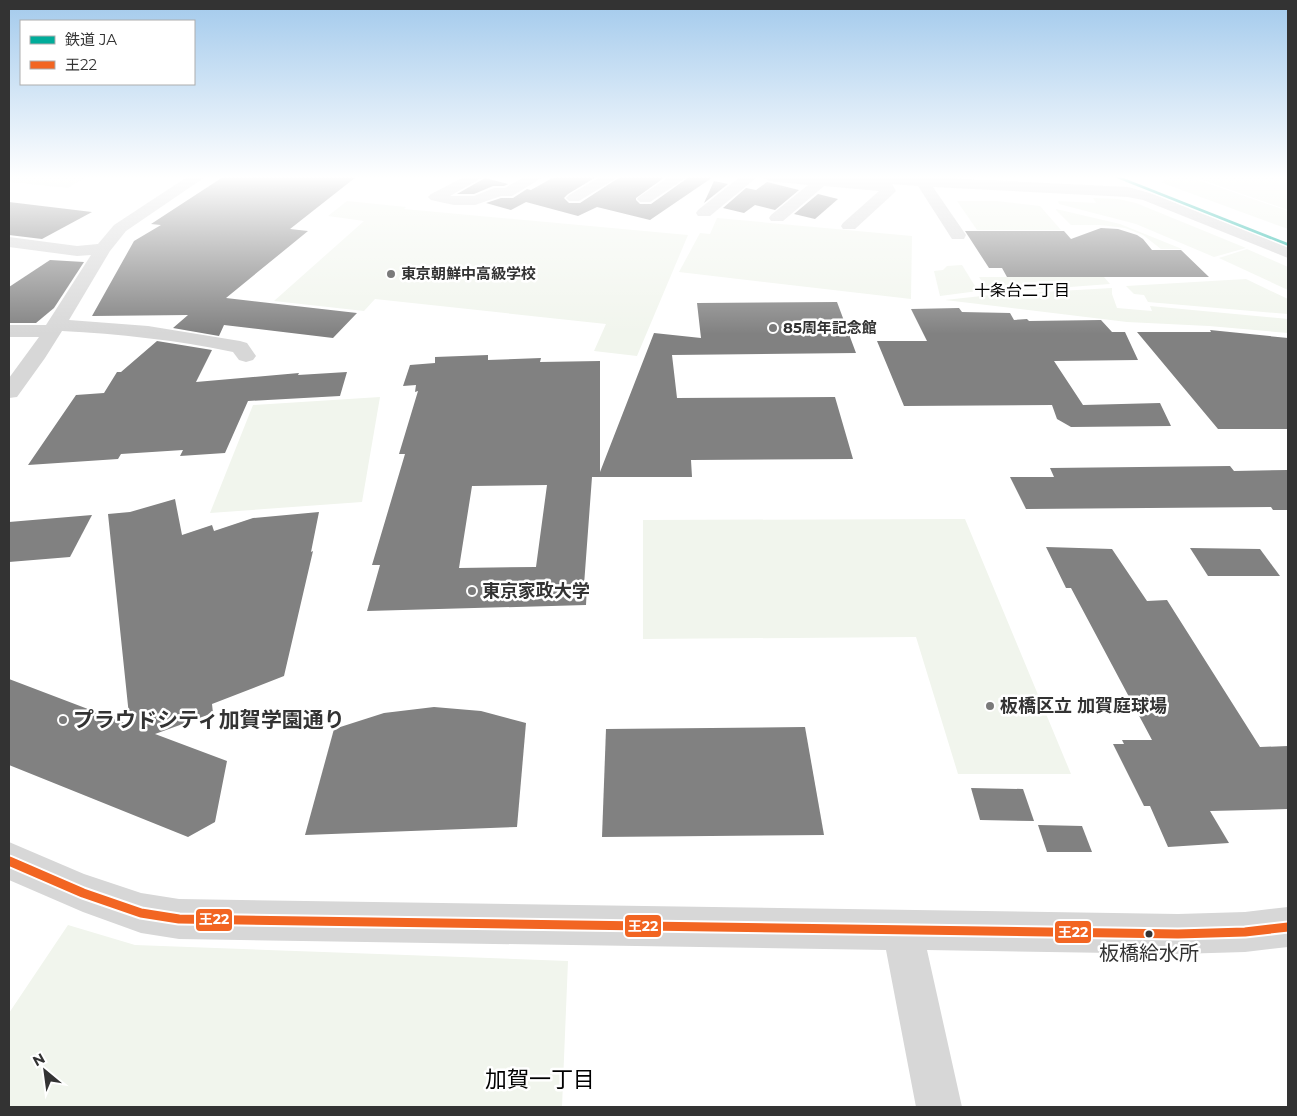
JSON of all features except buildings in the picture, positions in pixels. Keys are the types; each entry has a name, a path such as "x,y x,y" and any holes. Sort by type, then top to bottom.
{"street":[{"path":"9,392 38,354 103,249 119,229"},
{"path":"955,229 958,235"},
{"path":"1228,229 1288,253"},
{"path":"9,242 77,251 103,249"},
{"path":"9,331 104,326 193,337 240,347 246,356"},
{"path":"9,861 83,893 141,913 178,919 1178,934 1244,932 1288,926"},
{"path":"903,931 939,1107"}],"shaded area":[{"path":"355,229 623,229 688,235 637,356 594,351 606,324 375,299 364,311 274,301"},
{"path":"712,229 837,229 912,236 911,299 679,272 700,233 710,234"},
{"path":"976,229 1061,230 977,230"},
{"path":"1128,229 1133,229 1182,249 1161,249 1143,235"},
{"path":"1148,229 1200,229 1246,248 1214,257"},
{"path":"1247,249 1288,267 1288,290 1219,258"},
{"path":"962,265 978,291 940,296 934,271 943,270 947,266"},
{"path":"979,277 1104,277 1110,284 989,293"},
{"path":"1246,279 1288,299 1288,314 1148,302 1144,295 1134,294 1126,286"},
{"path":"1112,288 1117,308 1152,311 1150,306 1288,319 1288,333 1209,326 1127,322 945,300 991,295"},
{"path":"380,397 362,502 210,513 253,405"},
{"name":"板橋区立 加賀庭球場","path":"965,519 1071,774 958,774 916,637 643,639 643,520"},
{"path":"68,925 135,945 568,961 562,1107 9,1107 9,1013"}],"rail line":[{"name":"JA","path":"1248,229 1288,245"}],"transit line":[{"name":"王22","path":"9,861 83,893 141,913 179,919 1178,934 1245,932 1288,927"}],"place":[{"name":"東京朝鮮中高級学校","path":"391,274"},
{"name":"85周年記念館","path":"773,328"},
{"name":"東京家政大学","path":"472,591"},
{"name":"板橋区立 加賀庭球場","path":"990,706"},
{"name":"プラウドシティ加賀学園通り","path":"63,720"},
{"name":"板橋給水所","path":"1149,934"}],"district":[{"name":"十条台二丁目","path":"1022,290"},
{"name":"加賀一丁目","path":"540,1079"}]}
